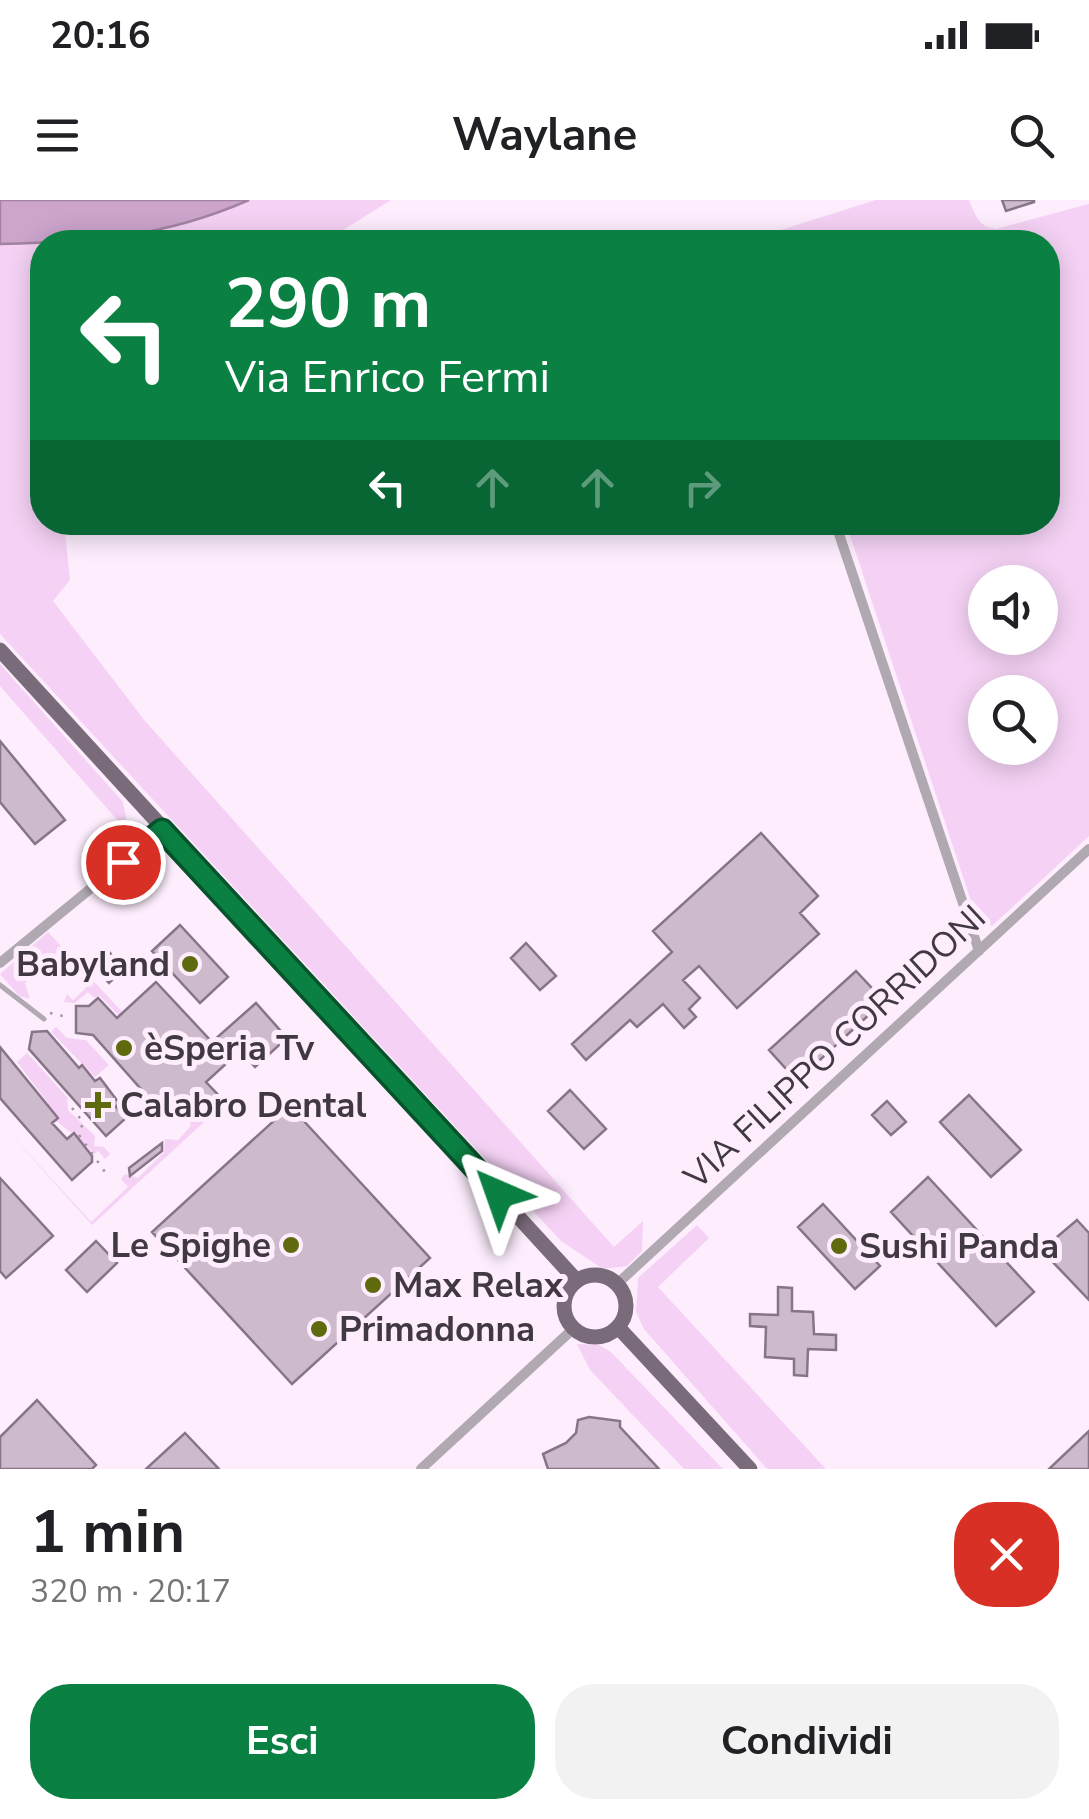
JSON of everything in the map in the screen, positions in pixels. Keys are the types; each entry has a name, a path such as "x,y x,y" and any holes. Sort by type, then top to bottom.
{"main road":[{"path":"0,650 578,1281"},
{"path":"602,1276 617,1284 626,1308 618,1328 600,1337 572,1329 564,1301 578,1281 602,1276"},
{"path":"618,1328 750,1469"}],"street":[{"path":"838,535 979,951"},
{"path":"0,963 162,830"},
{"name":"VIA FILIPPO CORRIDONI","path":"617,1284 1089,849"},
{"path":"420,1469 572,1329"}],"lane":[{"path":"0,985 44,1019"}],"path":[{"path":"56,1016 63,1016"},
{"path":"72,1108 83,1122 78,1134 104,1172"}],"shaded area":[{"path":"0,200 249,200 156,230 30,230 30,243 0,244"},
{"path":"249,200 391,200 343,230 161,230"},
{"path":"876,200 969,200 982,223 996,229 1089,204 1089,836 992,926 977,919 850,535 1060,535 1060,230 781,230"},
{"path":"30,243 30,535 65,535 70,580 53,601 145,721 614,1247 643,1221 642,1251 627,1266 603,1269 561,1241 0,634 0,244"},
{"path":"0,664 123,802 128,828 124,842 119,822 0,686"},
{"path":"48,932 215,1112 92,1225 0,1122 91,1222 128,1187 121,1179 125,1174 138,1178 164,1152 165,1139 178,1140 190,1127 192,1108 200,1100 99,995 94,998 88,992 75,1003 64,1002 67,994 73,1000 86,988 81,982 85,977 66,956 57,957 25,983 30,999 19,996 0,974"},
{"path":"56,1027 67,1038 86,1040 109,1065 95,1077 51,1032"},
{"path":"27,1053 67,1097 68,1110 95,1136 94,1146 104,1147 110,1154 105,1159 98,1151 94,1154 44,1108 48,1103 17,1062"},
{"path":"697,1225 709,1238 658,1287 826,1469 767,1469 644,1329 636,1312 638,1278"},
{"path":"577,1344 599,1345 611,1352 723,1469 684,1469 590,1370"}],"building":[{"path":"1002,200 1034,200 1034,202 1006,211"},
{"path":"0,741 65,820 35,844 0,802"},
{"path":"761,833 818,896 800,913 819,934 737,1008 699,966 683,980 700,998 689,1009 696,1017 684,1028 663,1004 637,1027 630,1020 586,1060 572,1044 672,952 653,931"},
{"name":"Babyland","path":"180,925 228,977 200,1003 152,951"},
{"path":"526,943 556,976 540,990 511,958"},
{"path":"110,953 124,969 109,983 94,966"},
{"path":"856,971 884,1001 797,1081 769,1050"},
{"path":"156,982 212,1042 256,1003 287,1038 255,1067 240,1051 206,1082 223,1100 214,1108 197,1089 186,1099 185,1114 155,1113 155,1105 93,1035 76,1033 76,1006 89,1006 98,998 117,1018"},
{"path":"47,1031 79,1068 82,1065 95,1081 100,1078 119,1103 116,1107 126,1118 106,1136 29,1049 32,1032"},
{"path":"0,1047 58,1118 52,1123 67,1139 74,1133 92,1156 92,1162 72,1180 0,1098"},
{"path":"570,1090 606,1129 584,1149 548,1111"},
{"path":"969,1095 1021,1150 991,1177 940,1122"},
{"path":"887,1101 906,1122 891,1135 872,1115"},
{"name":"Le Spighe","path":"290,1106 430,1258 292,1384 152,1232"},
{"path":"162,1143 162,1151 130,1176 129,1168"},
{"path":"928,1177 1034,1292 996,1326 891,1212"},
{"path":"0,1178 53,1236 6,1278 0,1271"},
{"name":"Sushi Panda","path":"823,1204 880,1266 855,1289 798,1227"},
{"path":"1077,1220 1089,1233 1089,1300 1048,1257 1056,1249 1051,1242"},
{"path":"96,1241 117,1263 87,1292 66,1270"},
{"path":"778,1287 792,1288 792,1311 813,1312 814,1334 836,1335 836,1350 808,1349 807,1376 794,1375 794,1359 765,1357 766,1327 750,1326 750,1314 778,1315"},
{"path":"37,1400 96,1465 92,1469 0,1469 0,1437"},
{"path":"589,1417 620,1421 620,1427 659,1469 548,1469 543,1454 566,1443 576,1433 578,1420"},
{"path":"1089,1431 1089,1469 1049,1469"},
{"path":"185,1433 219,1469 146,1469"}],"place":[{"name":"Babyland","path":"190,964"},
{"name":"èSperia Tv","path":"124,1048"},
{"name":"Calabro Dental","path":"98,1105"},
{"name":"Le Spighe","path":"291,1245"},
{"name":"Sushi Panda","path":"839,1246"},
{"name":"Max Relax","path":"373,1285"},
{"name":"Primadonna","path":"319,1329"}],"route":[{"path":"123,862 162,830 499,1194"}]}
